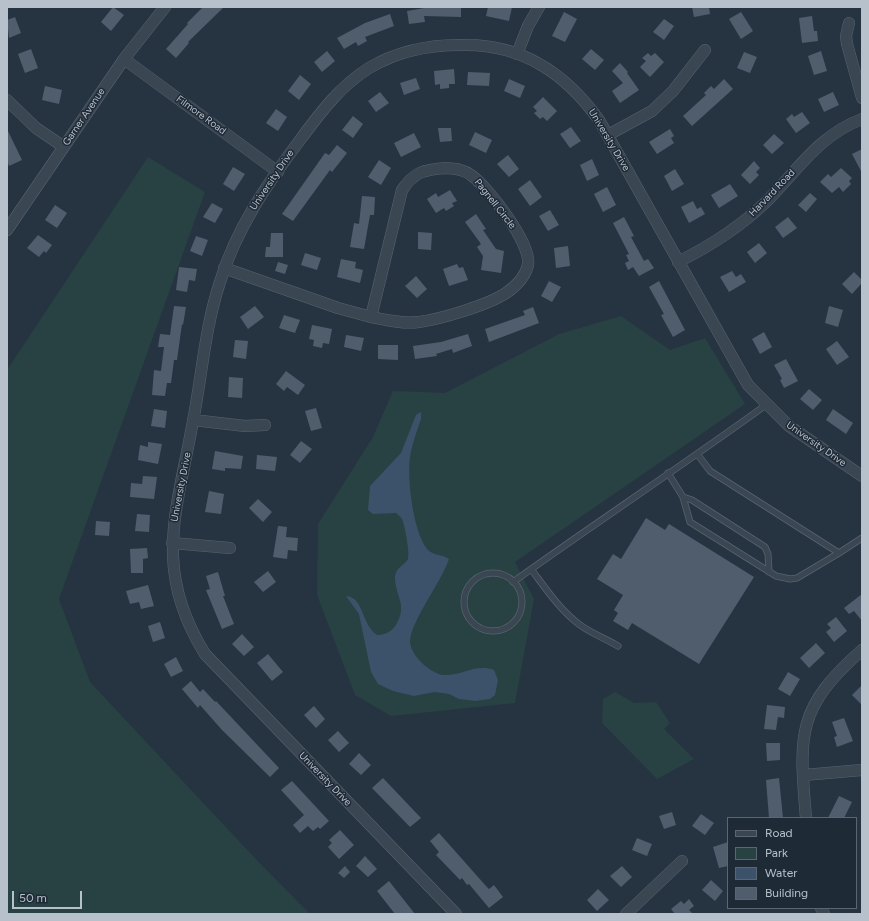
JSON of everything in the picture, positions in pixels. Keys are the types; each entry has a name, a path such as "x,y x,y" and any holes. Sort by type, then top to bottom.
{"street":[{"path":"518,54 528,26 539,7"},
{"name":"Garner Avenue","path":"7,230 124,59 162,8"},
{"path":"849,23 846,36 847,44 862,98"},
{"name":"University Drive","path":"456,914 205,654 189,625 180,603 174,578 172,543 174,520 194,420 207,336 224,268 251,211 324,108 337,93 358,76 380,62 412,50 437,45 476,45 518,54 539,64 568,83 589,106 608,135 741,374 766,405 802,437 862,476"},
{"path":"608,135 652,111 673,91 705,50"},
{"name":"Filmore Road","path":"124,59 278,172"},
{"path":"7,100 36,128 64,147"},
{"name":"Harvard Road","path":"678,262 702,251 732,231 766,201 808,154 820,143 844,127 862,119"},
{"name":"Pagnell Circle","path":"224,268 338,308 371,317 404,322 418,322 434,319 494,299 504,294 517,284 528,266 527,255 515,227 483,187 470,174 455,169 429,169 417,174 406,184 398,202 371,317"},
{"path":"194,420 245,426 265,426"},
{"path":"172,543 230,548"},
{"path":"806,817 802,747 803,734 810,710 832,679 862,650"},
{"path":"804,775 862,770"},
{"path":"626,914 682,861"}],"lane":[{"path":"513,582 668,473 698,455 766,405"},
{"path":"698,455 710,471 839,553"},
{"path":"668,473 683,497 690,522 782,579 797,578 862,538"},
{"path":"683,497 692,500 765,547 768,554 769,572"},
{"path":"532,569 553,598 573,619 581,626 618,646"},
{"path":"497,573 513,582 518,587 521,600 520,612 512,623 501,630 488,631 472,622 468,617 464,604 466,592 473,581 484,574 497,573"}],"green space":[{"path":"148,157 205,192 59,599 90,682 252,855 310,914 7,914 7,370"},
{"path":"621,316 670,350 705,338 745,404 515,562 534,599 515,703 391,716 355,695 317,595 318,524 373,437 393,391 445,393 559,334"},
{"path":"615,692 634,703 656,702 670,723 664,729 694,759 657,779 602,723 603,699"}],"water":[{"path":"421,412 421,419 413,442 409,467 412,504 418,530 427,549 432,553 449,559 420,613 411,634 410,642 414,654 426,667 443,675 456,674 481,668 494,670 498,680 495,695 490,699 475,701 459,699 449,694 435,692 414,696 393,691 378,684 371,672 359,614 346,596 352,598 360,606 368,624 377,635 389,632 400,617 401,606 395,575 398,569 408,559 406,533 402,519 396,513 373,514 368,510 370,486 401,453 416,415"}],"building":[{"path":"113,7 124,15 111,31 101,22"},
{"path":"203,7 224,7 188,42 189,43 176,58 166,49 188,24 187,23"},
{"path":"430,7 461,7 461,17 424,16 425,22 409,24 407,11"},
{"path":"488,7 512,7 509,21 486,16"},
{"path":"692,7 709,7 710,14 694,17"},
{"path":"564,12 577,19 565,42 552,36"},
{"path":"741,12 753,31 741,39 729,19"},
{"path":"390,14 394,26 365,37 367,41 358,46 356,42 344,49 337,38 365,23"},
{"path":"812,16 814,31 817,31 818,41 802,43 799,18"},
{"path":"15,17 21,33 9,38 7,20"},
{"path":"664,19 674,26 664,40 653,32"},
{"path":"31,49 38,68 25,73 18,54"},
{"path":"591,49 604,60 595,70 582,59"},
{"path":"327,51 335,61 322,72 314,62"},
{"path":"821,51 827,71 814,75 808,56"},
{"path":"744,52 757,57 750,73 737,68"},
{"path":"648,53 651,56 655,53 664,62 650,77 640,67 646,61 642,58"},
{"path":"620,63 628,72 627,73 639,90 620,103 612,91 623,83 612,71"},
{"path":"454,69 455,84 449,84 449,88 440,89 440,84 435,85 434,71"},
{"path":"468,72 490,73 489,86 467,85"},
{"path":"300,75 311,84 299,100 288,91"},
{"path":"416,78 420,89 404,95 400,83"},
{"path":"509,79 525,86 520,98 504,91"},
{"path":"724,79 733,89 692,126 683,116 706,95 704,93 711,86 714,89"},
{"path":"45,86 62,90 59,104 42,100"},
{"path":"380,92 389,103 376,112 368,101"},
{"path":"833,92 839,105 824,112 818,99"},
{"path":"543,97 557,111 547,121 543,117 540,119 534,113 537,111 533,107"},
{"path":"276,109 287,117 278,131 266,123"},
{"path":"802,112 810,123 796,133 786,119 792,114 794,117"},
{"path":"353,116 363,124 353,138 342,130"},
{"path":"571,127 581,141 570,148 560,134"},
{"path":"438,128 451,128 452,141 440,142"},
{"path":"7,129 22,160 9,166 7,160"},
{"path":"670,129 674,136 671,138 674,143 657,154 649,142"},
{"path":"475,132 492,140 486,153 469,145"},
{"path":"414,133 421,147 401,157 394,143"},
{"path":"774,134 784,143 772,154 763,145"},
{"path":"337,145 347,153 332,172 330,170 293,221 282,214 325,153 329,155"},
{"path":"862,149 862,173 852,154"},
{"path":"508,155 519,169 509,177 497,164"},
{"path":"592,159 599,175 587,181 580,165"},
{"path":"379,160 391,168 381,185 368,177"},
{"path":"754,161 760,168 756,172 759,175 750,184 741,175"},
{"path":"233,167 245,174 234,191 223,184"},
{"path":"841,168 852,178 849,181 851,184 843,192 839,187 832,193 820,182 828,174 831,177"},
{"path":"675,169 684,184 672,191 664,176"},
{"path":"530,180 542,197 530,206 518,189"},
{"path":"730,184 738,196 719,208 711,195"},
{"path":"607,187 616,205 603,212 594,194"},
{"path":"450,190 457,201 452,203 454,206 446,211 444,208 436,213 427,199 436,193 438,197"},
{"path":"810,193 817,199 806,212 798,205"},
{"path":"362,196 375,197 374,215 370,215 364,249 350,247 354,223 359,224"},
{"path":"693,201 697,209 701,207 705,214 689,223 681,207"},
{"path":"212,203 223,209 215,223 203,217"},
{"path":"55,205 67,213 57,228 45,220"},
{"path":"550,210 559,225 548,231 539,216"},
{"path":"476,214 486,229 483,230 496,249 504,251 501,273 481,270 483,256 477,247 481,244 465,222"},
{"path":"624,217 634,236 631,237 644,261 648,259 654,268 639,276 633,267 628,270 625,263 629,261 626,255 629,254 613,223"},
{"path":"788,217 797,228 783,238 775,227"},
{"path":"418,232 432,233 431,250 418,249"},
{"path":"271,233 283,233 283,257 265,257 266,247 270,247"},
{"path":"38,235 52,245 46,253 44,251 39,257 27,248"},
{"path":"196,236 208,240 202,256 190,251"},
{"path":"759,243 767,253 755,263 747,252"},
{"path":"568,246 570,266 556,268 554,248"},
{"path":"305,253 321,258 317,270 301,265"},
{"path":"341,259 356,262 355,268 363,270 360,283 337,277"},
{"path":"278,262 288,265 285,274 275,271"},
{"path":"457,264 459,268 463,267 468,280 449,286 443,269"},
{"path":"179,267 197,269 195,281 189,280 187,292 176,290"},
{"path":"732,271 736,277 741,274 746,282 729,292 720,277"},
{"path":"854,272 862,280 862,283 852,294 842,284"},
{"path":"416,276 427,289 417,298 405,286"},
{"path":"549,281 561,287 552,302 541,296"},
{"path":"659,281 685,330 673,337 661,315 664,314 649,287"},
{"path":"174,306 186,307 177,360 174,360 171,383 167,383 165,396 152,395 154,370 161,371 164,347 158,347 160,334 170,335"},
{"path":"255,306 264,317 248,329 240,317"},
{"path":"829,306 843,310 838,327 825,323"},
{"path":"533,307 539,323 489,342 485,329 525,315 523,311"},
{"path":"284,315 300,320 295,333 279,328"},
{"path":"312,325 332,329 329,344 323,343 322,348 313,346 314,340 309,339"},
{"path":"764,332 772,347 760,354 752,339"},
{"path":"468,334 472,346 453,353 452,349 436,354 437,356 415,359 413,346 441,342"},
{"path":"346,335 364,338 361,351 344,347"},
{"path":"235,340 248,341 246,359 233,357"},
{"path":"837,341 849,357 837,365 826,349"},
{"path":"378,345 398,345 398,360 378,359"},
{"path":"786,359 798,381 784,388 780,380 782,379 774,365"},
{"path":"286,371 305,385 298,395 287,387 284,391 276,384"},
{"path":"229,377 243,378 242,398 228,397"},
{"path":"809,389 822,400 813,410 800,399"},
{"path":"316,408 322,428 311,431 305,411"},
{"path":"154,409 167,411 165,428 151,426"},
{"path":"833,409 853,423 846,434 826,420"},
{"path":"301,441 312,449 300,463 290,455"},
{"path":"148,442 162,444 158,464 138,460 140,445 148,447"},
{"path":"215,451 243,456 241,469 225,468 225,471 212,469"},
{"path":"257,455 277,457 275,471 256,469"},
{"path":"143,476 157,477 154,499 130,497 131,483 142,484"},
{"path":"209,491 224,494 221,514 205,512"},
{"path":"258,499 272,512 263,522 249,508"},
{"path":"137,514 150,515 149,532 135,531"},
{"path":"646,518 665,530 669,524 754,577 699,664 632,623 628,630 613,621 618,613 614,610 623,595 597,579 613,554 621,559"},
{"path":"96,521 110,522 109,536 95,535"},
{"path":"278,526 287,527 286,537 298,538 297,551 288,550 287,559 273,557"},
{"path":"147,548 148,558 143,559 143,573 131,573 130,549"},
{"path":"268,571 276,582 263,592 254,582"},
{"path":"218,572 225,596 223,596 234,624 222,629 206,590 210,589 206,576"},
{"path":"148,585 154,606 141,609 139,602 130,604 126,591"},
{"path":"862,594 862,621 854,611 849,614 844,608"},
{"path":"836,617 847,631 834,642 826,632 831,628 827,624"},
{"path":"160,622 165,638 153,642 148,626"},
{"path":"242,634 254,647 244,656 232,644"},
{"path":"816,643 825,653 809,668 800,658"},
{"path":"268,654 283,672 272,681 257,663"},
{"path":"176,657 183,671 171,677 164,664"},
{"path":"788,672 800,679 790,696 778,689"},
{"path":"191,681 200,692 203,689 215,702 216,701 279,768 270,777 222,730 200,705 198,708 182,689"},
{"path":"862,685 862,705 852,695"},
{"path":"767,705 785,707 784,718 778,717 776,730 764,729"},
{"path":"314,706 325,719 316,728 304,715"},
{"path":"844,718 853,741 837,747 834,737 837,736 832,722"},
{"path":"338,731 349,743 339,752 328,740"},
{"path":"766,743 780,743 780,760 767,761"},
{"path":"359,753 371,765 361,775 349,764"},
{"path":"383,778 421,818 410,827 372,788"},
{"path":"779,778 783,817 769,817 766,780"},
{"path":"292,781 329,821 320,829 318,827 313,831 308,826 300,833 293,825 304,815 281,790"},
{"path":"839,796 852,802 844,817 828,817"},
{"path":"672,812 676,825 664,829 659,816"},
{"path":"701,814 714,823 705,835 692,826"},
{"path":"340,830 354,845 339,859 328,847 332,843 329,840"},
{"path":"439,833 489,889 494,885 503,897 489,908 469,884 467,885 462,878 460,880 436,855 439,852 430,841"},
{"path":"637,838 652,844 647,856 632,850"},
{"path":"727,842 727,866 719,868 713,847"},
{"path":"365,856 377,869 368,877 356,866"},
{"path":"345,866 350,872 344,878 338,873"},
{"path":"622,866 632,877 621,887 610,876"},
{"path":"711,880 723,891 715,901 702,890"},
{"path":"389,881 415,914 395,914 377,891"},
{"path":"598,889 609,900 597,911 587,900"},
{"path":"689,899 694,906 689,910 693,914 675,914 671,909 681,901 684,904"}]}
